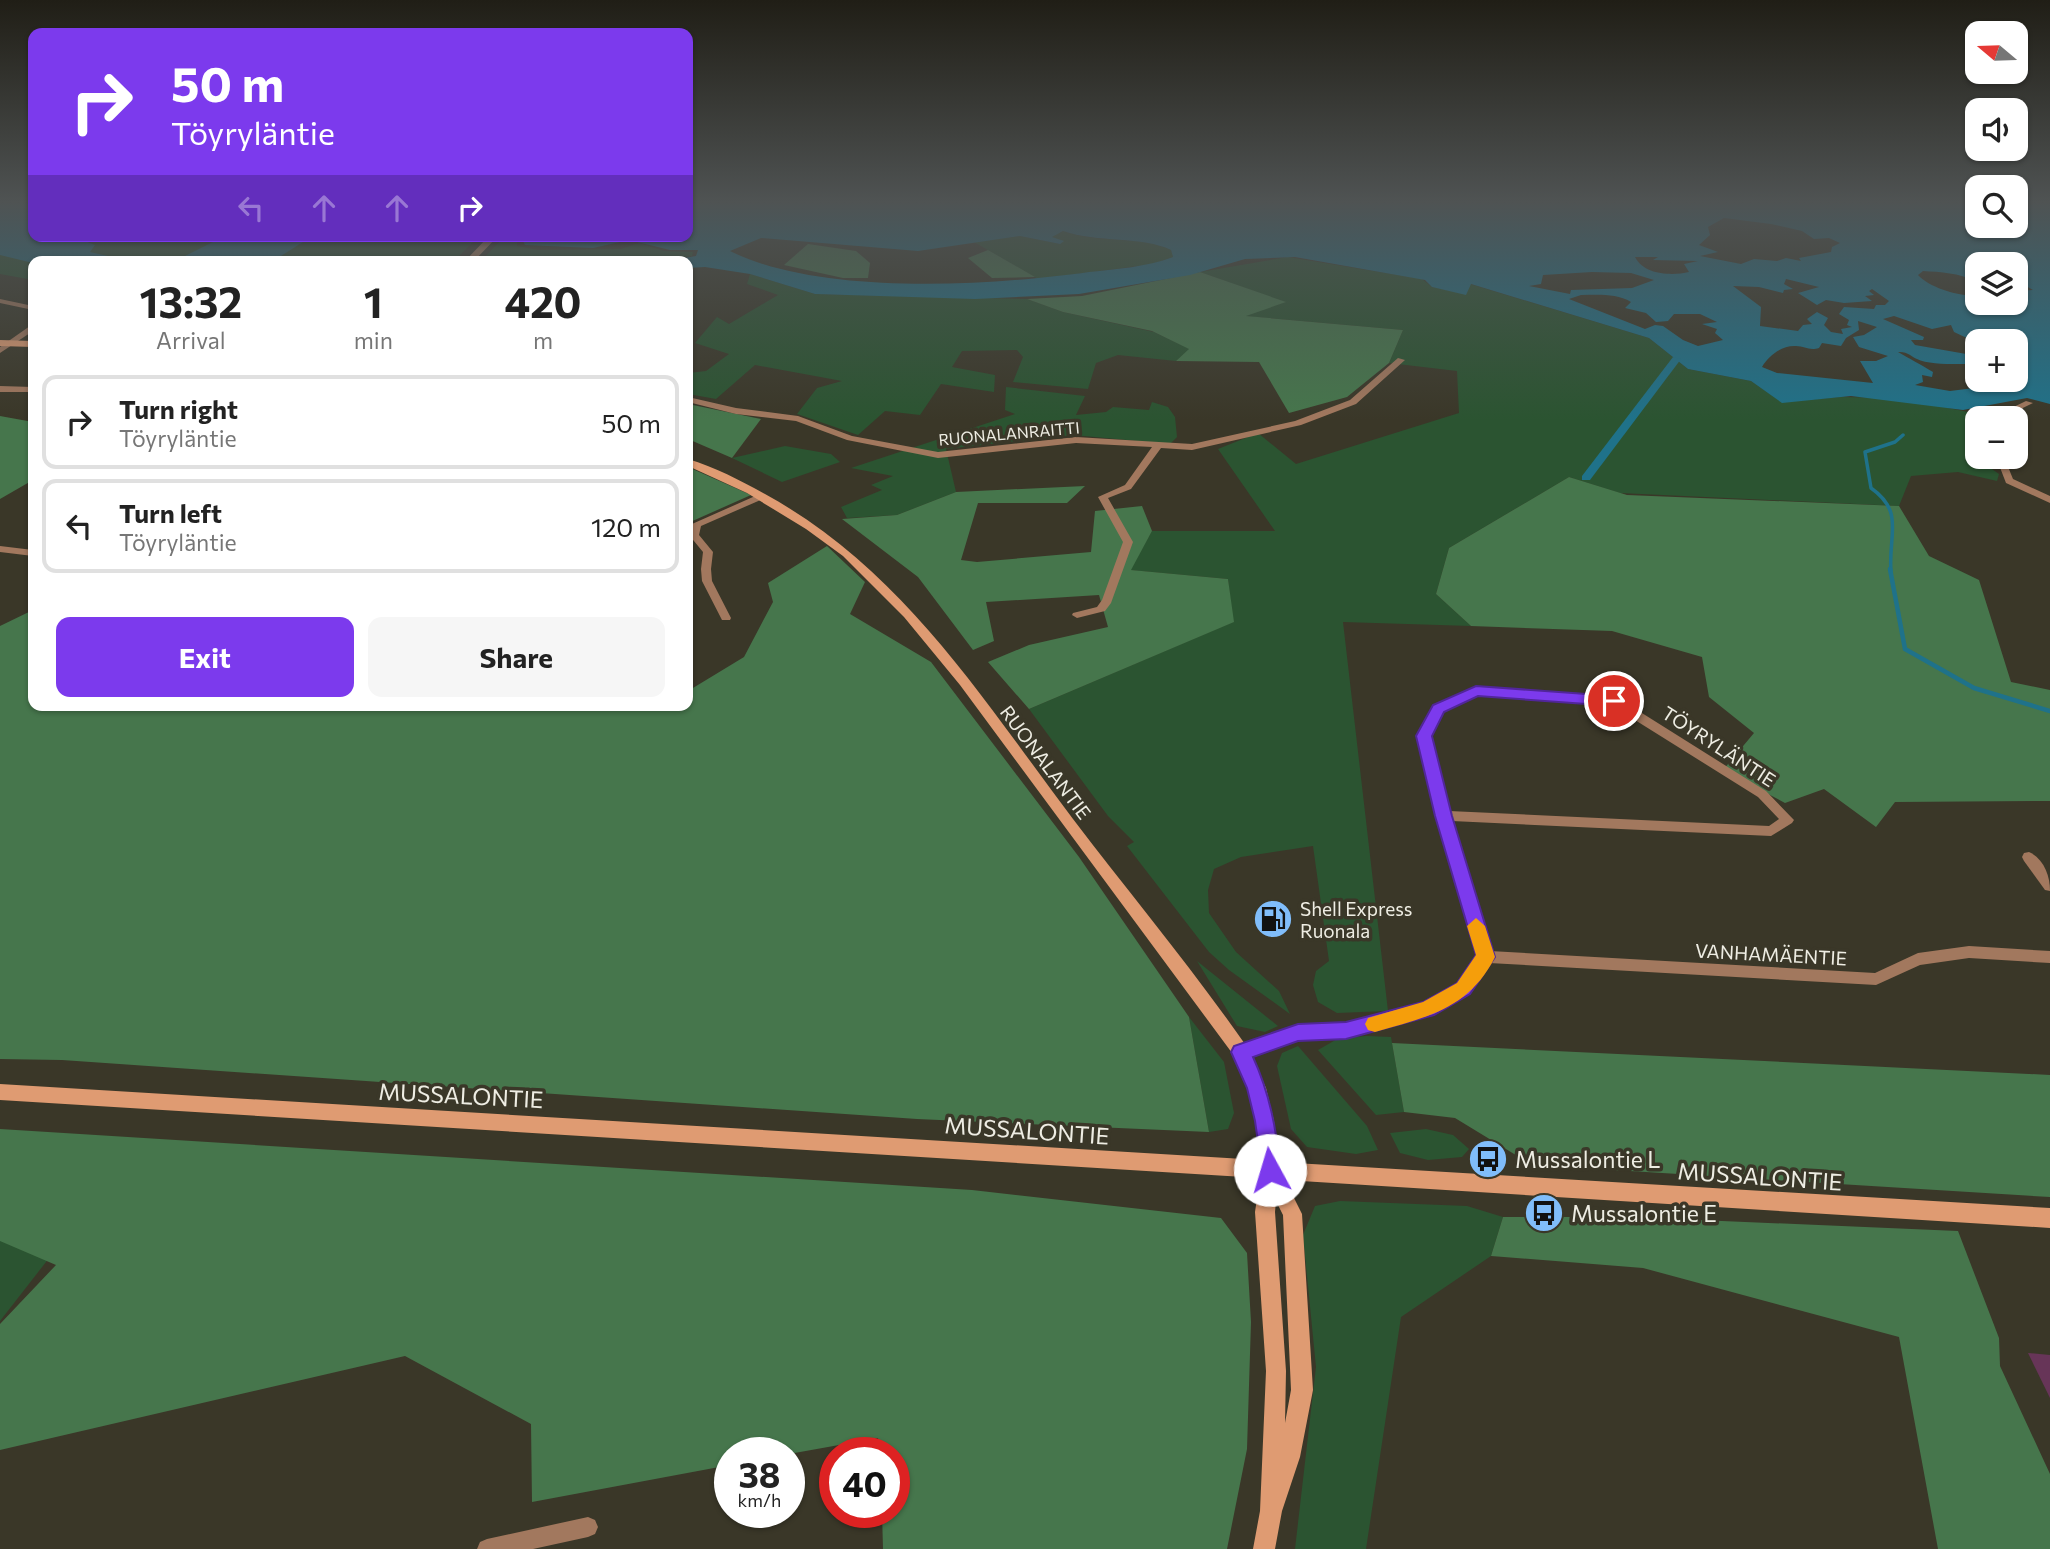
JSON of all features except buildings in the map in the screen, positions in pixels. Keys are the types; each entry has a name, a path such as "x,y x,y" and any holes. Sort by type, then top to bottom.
{"street":[{"path":"0,301 28,307"},
{"path":"0,351 28,332"},
{"path":"0,343 28,344"},
{"name":"RUONALANRAITTI","path":"693,401 736,411 798,419 850,438 939,455 1076,440 1158,446 1214,445 1298,424 1353,401 1401,360"},
{"path":"0,389 28,390"},
{"path":"2022,406 2029,403"},
{"path":"1077,615 1101,609 1107,601 1128,542 1103,497 1128,487 1158,446"},
{"name":"RUONALANTIE","path":"693,463 762,496 847,554 889,593 921,631 1241,1052 1257,1088 1265,1121 1270,1170 1265,1212 1276,1371 1271,1511 1264,1549"},
{"path":"2004,469 2009,481 2050,500"},
{"path":"726,618 705,575 710,558 705,545 694,535 697,524 762,496"},
{"path":"0,549 28,552"},
{"name":"TÖYRYLÄNTIE","path":"1444,816 1772,831 1788,820 1762,794 1614,701 1476,691 1438,708 1424,736 1444,816 1485,957"},
{"path":"2029,857 2050,886"},
{"name":"VANHAMÄENTIE","path":"1485,957 1876,979 1918,959 1969,952 2050,957"},
{"path":"1241,1052 1298,1033 1346,1030 1428,1009 1463,988 1485,957"},
{"name":"MUSSALONTIE","path":"0,1092 2050,1218"},
{"path":"487,1549 588,1527"}],"green space":[{"path":"7,275 28,275 28,279"},
{"path":"750,275 754,275 815,294 1027,299 1063,312 1154,332 1190,349 1176,361 1118,355 1096,363 1088,389 1013,382 1023,357 1017,350 962,351 952,367 995,375 994,392 941,384 920,415 885,411 858,435 797,414 817,388 842,381 755,365 716,399 693,395 693,372 706,371 729,354 695,343 717,317 729,324 778,295 747,284"},
{"path":"831,275 868,275 868,278"},
{"path":"989,275 1035,277 992,278"},
{"path":"1032,275 1066,275 1038,279"},
{"path":"1184,275 1209,275 1286,302 1246,316 1403,330 1389,363 1347,397 1289,413 1259,362 1176,361 1189,349 1152,331 1063,312 1027,299 1082,296"},
{"path":"1209,275 1399,275 1422,279 1432,287 1466,294 1470,284 1649,338 1688,369 1751,381 1782,402 1841,397 1899,398 1965,411 1965,469 1992,469 1999,474 1997,481 1958,472 1911,476 1899,506 1620,493 1569,477 1449,548 1436,594 1471,626 1343,622 1388,1011 1337,1013 1318,1002 1313,985 1316,971 1329,961 1313,846 1241,857 1214,869 1208,890 1209,913 1236,952 1279,991 1290,1014 1229,970 1209,952 1127,846 1134,842 1108,816 1029,709 1233,622 1228,579 1130,570 1152,531 1275,531 1218,449 1258,433 1296,464 1459,413 1457,371 1389,363 1403,330 1243,316 1285,302"},
{"path":"1006,387 1085,396 1076,415 1106,412 1113,407 1149,410 1152,402 1168,407 1175,417 1177,437 1170,444 1073,435 946,449 956,492 897,515 847,518 841,507 882,490 871,485 893,476 851,468 1015,414 1005,410"},
{"path":"693,405 761,419 732,458 693,441"},
{"path":"0,416 28,421 28,483 0,499"},
{"path":"785,446 831,454 840,462 782,482 732,458"},
{"path":"693,469 751,495 693,521"},
{"path":"1569,477 1627,495 1899,506 1929,556 1979,580 2011,682 2050,690 2050,801 1895,802 1876,827 1824,789 1785,803 1723,770 1754,733 1709,697 1702,657 1612,631 1471,626 1436,594 1449,548"},
{"path":"1085,486 1067,503 978,503 961,560 977,562 1091,552 1095,511 1142,506 1152,531 1131,570 1228,579 1234,622 1029,709 988,662 1029,645 1108,627 1099,595 986,602 994,641 973,650 918,577 842,519 897,515 956,492"},
{"path":"827,546 865,582 850,614 931,662 1079,857 1189,1017 1209,1132 917,1119 62,1060 0,1059 0,626 28,612 28,711 693,711 693,688 744,657 773,602 768,583"},
{"path":"1197,961 1278,1026 1265,1032 1237,1026"},
{"path":"1189,1017 1224,1062 1234,1113 1228,1129 1209,1132"},
{"path":"1391,1037 1404,1112 1376,1115 1318,1050 1339,1038"},
{"path":"1392,1043 2050,1075 2050,1197 1532,1165 1455,1118 1404,1112"},
{"path":"1298,1046 1367,1126 1378,1150 1356,1154 1307,1147 1291,1129 1277,1066 1282,1053"},
{"path":"0,1129 972,1190 1221,1218 1247,1253 1251,1322 1247,1449 1227,1549 883,1549 882,1528 910,1528 910,1437 819,1437 819,1449 805,1451 805,1437 714,1437 714,1468 532,1502 531,1424 405,1356 0,1450 0,1324 56,1265 0,1241"},
{"path":"1426,1129 1453,1135 1469,1149 1462,1157 1428,1160 1400,1153 1390,1133"},
{"path":"1340,1201 1467,1206 1503,1217 1491,1256 1401,1317 1366,1549 1295,1549 1316,1367 1303,1235 1315,1206"},
{"path":"1503,1217 1629,1217 1958,1231 1999,1338 2000,1366 2050,1474 2050,1549 1938,1549 1899,1337 1643,1268 1491,1256"},
{"path":"0,1239 8,1244 53,1253 0,1321"}],"water":[{"path":"754,275 812,275 906,284 1004,281 1063,275 1188,275 1079,294 975,299 815,294"},
{"path":"1398,275 1543,275 1541,284 1529,286 1570,294 1571,290 1632,288 1654,280 1639,275 1918,275 1937,288 1965,294 1965,315 2028,315 2028,290 2033,290 2028,287 2028,275 2050,275 2050,404 2027,398 1984,406 1965,406 1963,410 1851,396 1782,403 1751,381 1688,369 1649,338 1471,284 1466,295 1432,287 1425,280","holes":["1786,279 1819,287 1798,293 1817,305 1826,300 1844,303 1872,301 1865,296 1874,295 1869,291 1872,289 1889,301 1885,305 1876,305 1874,309 1844,307 1839,314 1849,320 1847,325 1852,327 1841,329 1843,334 1831,332 1824,325 1828,318 1817,312 1807,319 1812,324 1803,325 1798,331 1760,326 1761,307 1733,286 1759,287 1783,293 1784,290 1793,289 1784,284","1581,295 1619,297 1631,302 1625,308 1646,313 1656,322 1668,321 1674,314 1700,314 1717,322 1702,324 1717,329 1715,333 1723,340 1698,346 1683,340 1663,326 1655,325 1645,329 1569,299","1858,321 1877,327 1864,335 1853,337 1859,347 1888,356 1876,361 1860,361 1873,383 1777,373 1762,367 1772,355 1786,347 1816,349 1822,343 1841,346 1846,338 1859,330"]}],"waterway":[{"path":"1586,478 1676,359"},
{"path":"1891,571 1891,515 1888,506 1871,488 1865,452 1895,442 1903,435"},
{"path":"1890,569 1905,649 1974,688 2050,711"}],"slow traffic":[{"path":"1375,1024 1428,1009 1463,988 1485,957 1476,926"}],"place":[{"name":"Shell Express Ruonala","path":"1273,919"},
{"name":"Mussalontie L","path":"1488,1159"},
{"name":"Mussalontie E","path":"1544,1213"}],"route":[{"path":"1270,1170 1265,1121 1257,1088 1241,1052 1298,1033 1346,1030 1428,1009 1463,988 1485,957 1424,736 1438,708 1476,691 1614,701"}]}
